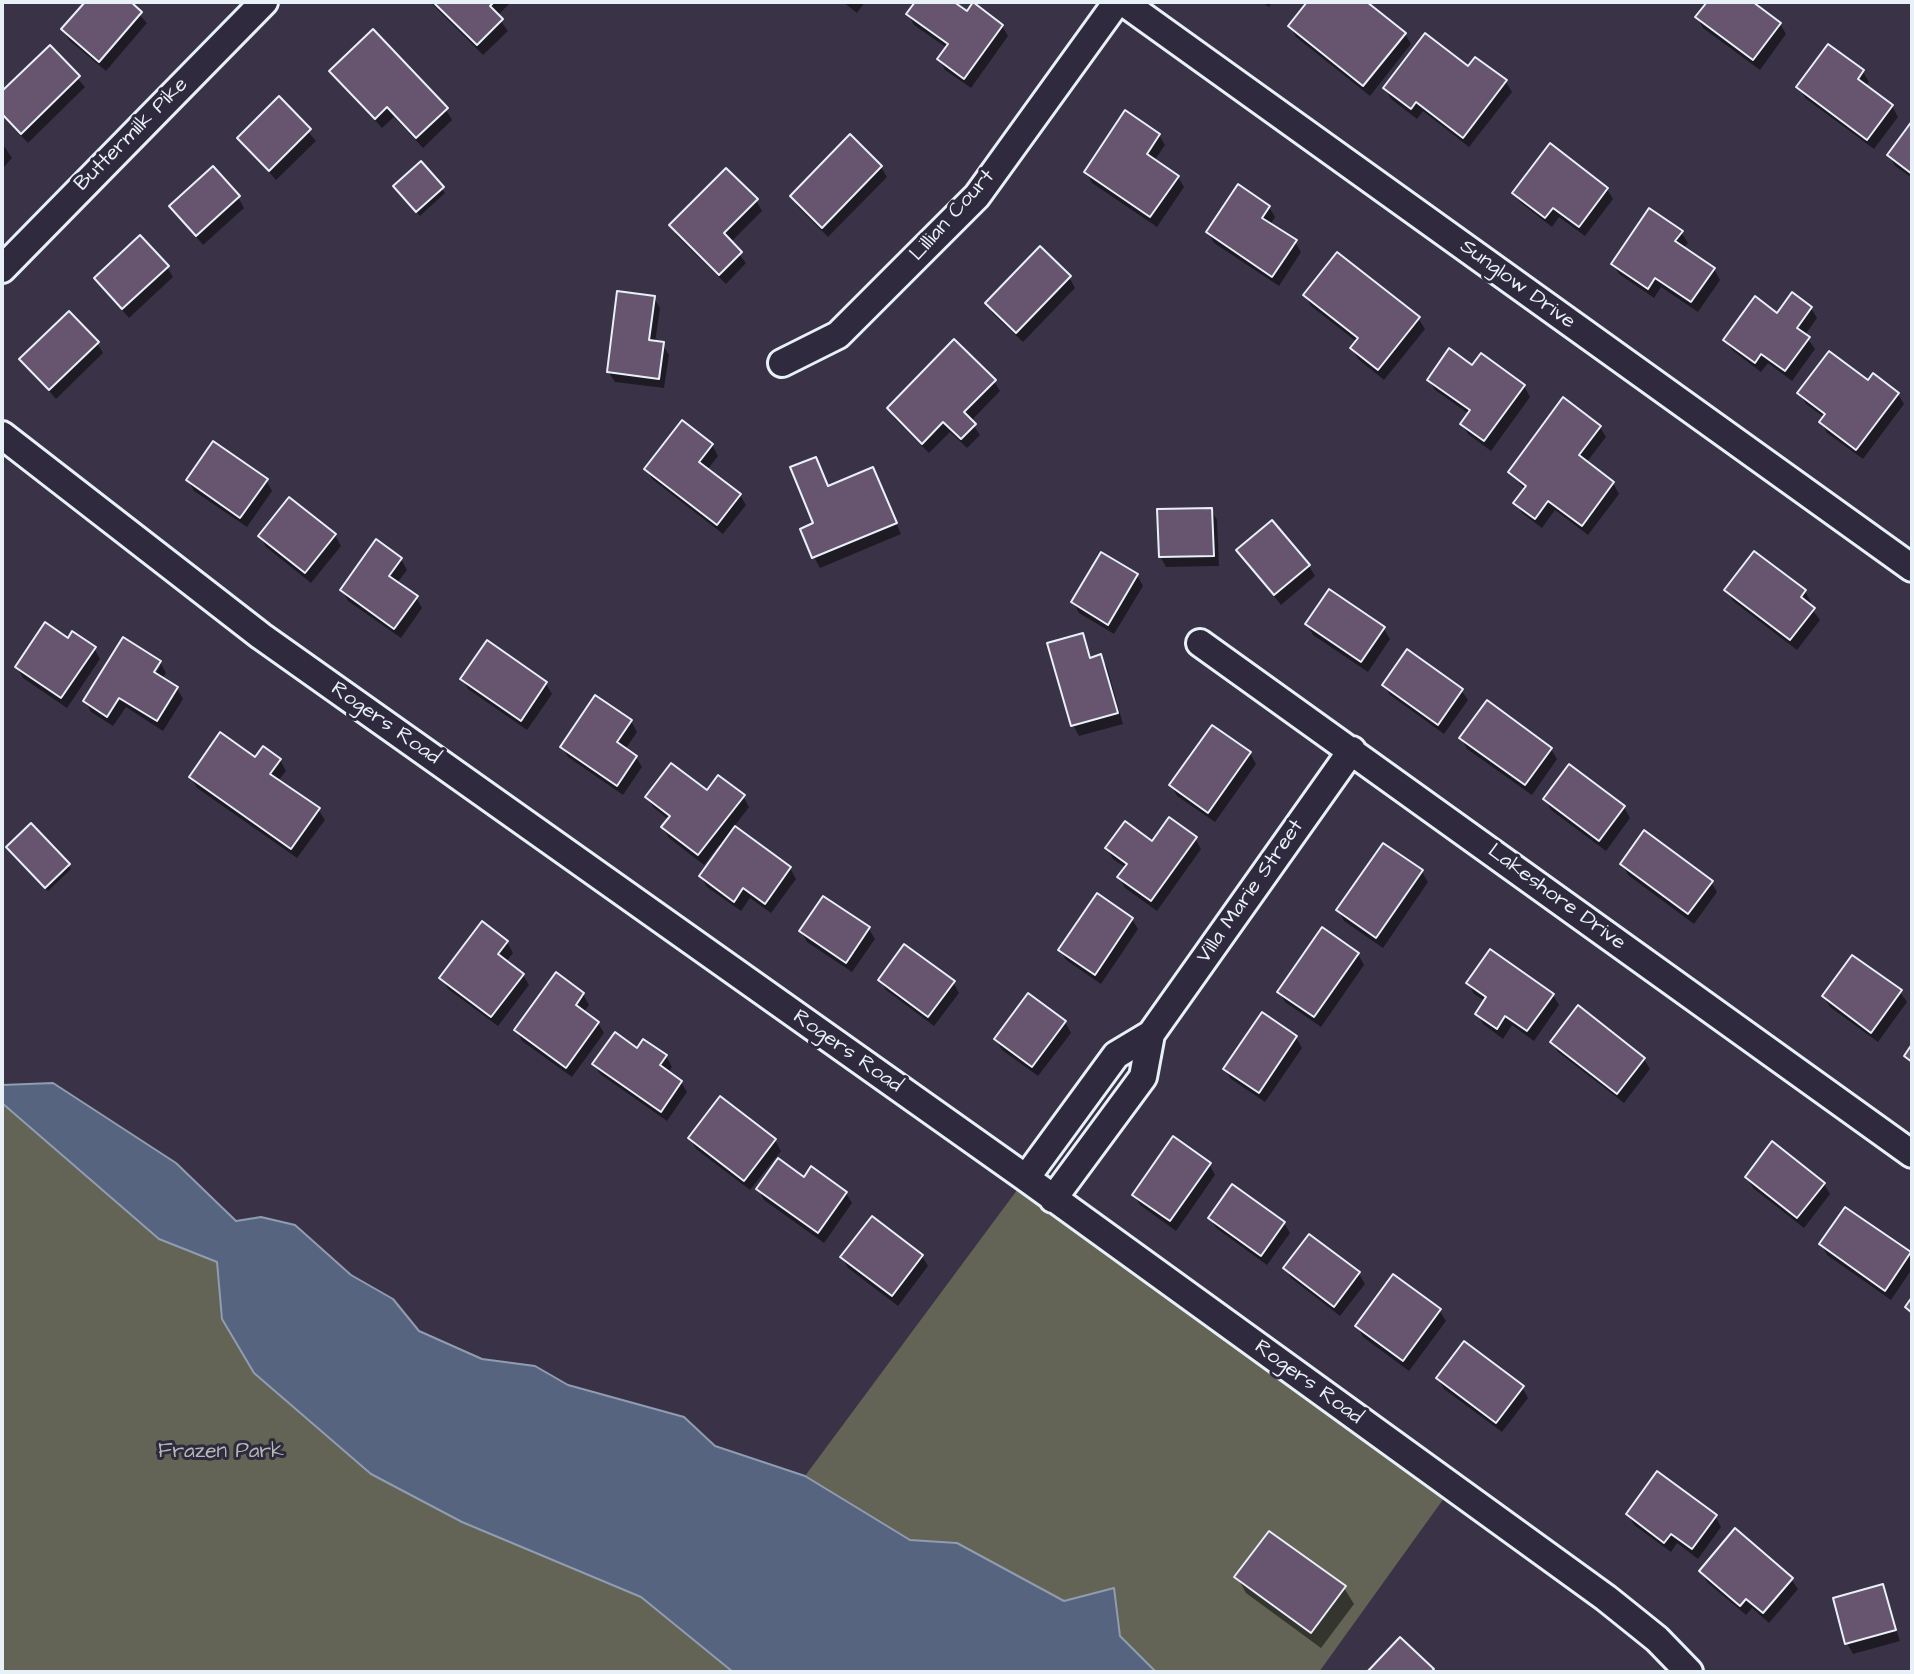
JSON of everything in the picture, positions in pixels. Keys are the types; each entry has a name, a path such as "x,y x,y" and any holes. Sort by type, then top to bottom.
{"street":[{"name":"Buttermilk Pike","path":"2,269 264,2"},
{"name":"Lillian Court","path":"782,363 810,352 838,335 977,196 1117,2"},
{"name":"Sunglow Drive","path":"1123,2 1912,568"},
{"name":"Rogers Road","path":"2,435 261,636 1026,1178 1606,1598 1657,1639 1689,1672"},
{"name":"Lakeshore Drive","path":"1200,643 1912,1154"},
{"name":"Villa Marie Street","path":"1026,1178 1116,1055 1151,1034 1352,750"},
{"name":"Villa Marie Street","path":"1053,1199 1143,1077 1151,1034"}],"green space":[{"name":"Frazen Park","path":"53,1083 176,1163 236,1221 261,1217 295,1225 351,1275 393,1299 419,1331 482,1359 535,1366 568,1385 684,1417 715,1446 805,1476 1026,1178 1452,1487 1319,1672 2,1672 2,1085"}],"water":[{"path":"53,1083 176,1163 236,1221 261,1217 295,1225 351,1275 393,1299 419,1331 482,1359 535,1366 568,1385 684,1417 715,1446 805,1476 910,1540 957,1543 1064,1601 1114,1588 1120,1636 1156,1672 733,1672 641,1597 462,1522 371,1474 254,1373 222,1319 217,1262 159,1239 2,1103 2,1085"}],"building":[{"path":"85,2 131,2 142,12 99,62 61,29"},
{"path":"433,2 494,2 490,6 503,19 477,45"},
{"path":"915,2 954,2 967,11 973,2 1003,25 964,79 937,59 948,44 906,14"},
{"path":"1307,2 1367,2 1406,33 1363,86 1288,26"},
{"path":"1707,2 1753,2 1781,23 1753,60 1695,17"},
{"path":"373,29 448,108 416,138 387,107 375,119 329,71"},
{"path":"1425,33 1468,66 1475,57 1507,80 1463,138 1416,102 1411,109 1383,88"},
{"path":"1828,44 1864,70 1858,79 1893,105 1867,140 1796,87"},
{"path":"50,45 80,76 21,134 2,114 2,91"},
{"path":"279,96 311,129 269,171 237,138"},
{"path":"1125,110 1160,134 1147,154 1179,176 1150,217 1084,172"},
{"path":"1912,121 1912,174 1887,155"},
{"path":"850,134 882,166 822,228 790,196"},
{"path":"1550,143 1608,188 1579,227 1553,208 1545,218 1512,193"},
{"path":"421,161 444,187 416,212 393,186"},
{"path":"213,166 240,196 196,236 169,206"},
{"path":"726,168 758,199 724,233 742,252 719,275 669,225"},
{"path":"1238,184 1270,206 1262,218 1297,240 1272,277 1206,232"},
{"path":"1649,208 1683,231 1675,241 1715,268 1691,302 1655,278 1648,289 1611,264"},
{"path":"140,235 169,266 122,309 94,278"},
{"path":"1040,246 1071,276 1016,333 985,303"},
{"path":"1337,252 1420,317 1378,370 1350,348 1358,338 1303,295"},
{"path":"617,291 655,296 649,340 664,342 659,379 607,372"},
{"path":"1792,292 1812,307 1797,328 1810,337 1785,371 1761,354 1755,363 1723,340 1755,296 1777,313"},
{"path":"69,311 99,342 49,390 19,359"},
{"path":"954,339 996,380 964,412 976,424 961,439 943,422 922,444 887,408"},
{"path":"1449,348 1472,365 1481,353 1525,385 1484,441 1460,424 1470,410 1427,380"},
{"path":"1829,351 1868,380 1873,373 1899,393 1856,450 1819,422 1825,414 1797,393"},
{"path":"1563,397 1601,426 1579,455 1614,482 1582,526 1548,501 1535,519 1513,503 1526,486 1508,472"},
{"path":"682,420 713,444 699,462 741,494 717,525 644,469"},
{"path":"213,441 268,479 240,518 186,480"},
{"path":"816,457 828,486 873,467 897,523 812,558 800,529 813,523 790,467"},
{"path":"289,497 336,534 305,573 258,536"},
{"path":"1212,508 1214,556 1159,557 1157,509"},
{"path":"1272,520 1310,565 1274,595 1236,550"},
{"path":"376,539 402,558 389,576 418,596 394,629 340,590"},
{"path":"1754,551 1806,590 1801,597 1815,608 1790,640 1724,590"},
{"path":"1101,552 1138,574 1108,625 1071,602"},
{"path":"1329,589 1385,627 1361,662 1305,624"},
{"path":"45,622 68,638 72,631 96,647 61,698 15,667"},
{"path":"1083,633 1090,658 1101,654 1118,713 1071,726 1047,643"},
{"path":"123,637 161,661 154,672 178,687 157,721 119,698 107,717 83,701"},
{"path":"487,640 547,682 521,721 460,679"},
{"path":"1407,649 1463,689 1438,725 1382,685"},
{"path":"595,695 632,720 617,742 637,756 617,786 560,747"},
{"path":"1487,700 1552,748 1525,785 1459,738"},
{"path":"1212,725 1251,752 1208,813 1169,785"},
{"path":"220,732 255,757 263,746 281,759 270,774 320,808 291,849 189,777"},
{"path":"671,763 707,790 718,775 745,795 698,855 661,827 670,816 645,797"},
{"path":"1569,764 1625,806 1599,841 1543,799"},
{"path":"1169,817 1197,837 1151,901 1117,877 1127,864 1105,848 1125,821 1152,841"},
{"path":"31,823 70,864 45,888 6,847"},
{"path":"735,826 791,867 765,904 743,888 734,902 699,876"},
{"path":"1644,830 1713,881 1688,914 1620,864"},
{"path":"1383,843 1423,870 1376,938 1336,910"},
{"path":"1097,893 1133,918 1095,975 1058,950"},
{"path":"823,896 870,927 846,963 799,931"},
{"path":"482,921 508,941 498,954 524,974 491,1017 439,978"},
{"path":"1322,927 1359,953 1314,1017 1277,992"},
{"path":"904,944 955,981 928,1017 878,980"},
{"path":"1490,949 1554,994 1527,1031 1505,1016 1497,1029 1475,1014 1486,997 1466,983"},
{"path":"1852,955 1902,990 1871,1033 1822,996"},
{"path":"556,972 584,993 576,1005 599,1022 566,1068 514,1030"},
{"path":"1028,993 1066,1021 1032,1067 994,1039"},
{"path":"1578,1005 1645,1058 1617,1094 1550,1042"},
{"path":"1262,1012 1297,1036 1259,1093 1223,1069"},
{"path":"615,1032 637,1048 643,1039 667,1055 660,1065 682,1081 661,1112 592,1064"},
{"path":"1912,1044 1912,1062 1904,1056"},
{"path":"720,1096 776,1139 744,1181 688,1138"},
{"path":"1173,1136 1211,1163 1170,1221 1132,1195"},
{"path":"1772,1141 1825,1183 1797,1218 1745,1177"},
{"path":"778,1158 804,1177 811,1166 847,1192 818,1233 756,1189"},
{"path":"1232,1184 1285,1222 1261,1256 1208,1218"},
{"path":"1845,1207 1911,1252 1885,1291 1819,1244"},
{"path":"872,1216 923,1255 892,1296 840,1257"},
{"path":"1309,1234 1360,1272 1334,1307 1283,1268"},
{"path":"1393,1274 1441,1309 1403,1361 1355,1326"},
{"path":"1912,1297 1912,1313 1905,1307"},
{"path":"1464,1341 1524,1386 1496,1423 1436,1378"},
{"path":"1657,1471 1717,1515 1692,1549 1671,1534 1664,1543 1626,1514"},
{"path":"1735,1528 1793,1578 1763,1613 1746,1599 1740,1606 1699,1571"},
{"path":"1269,1531 1346,1586 1311,1633 1234,1577"},
{"path":"1883,1584 1896,1630 1845,1644 1833,1598"},
{"path":"1400,1637 1434,1669 1431,1672 1367,1672"}]}
